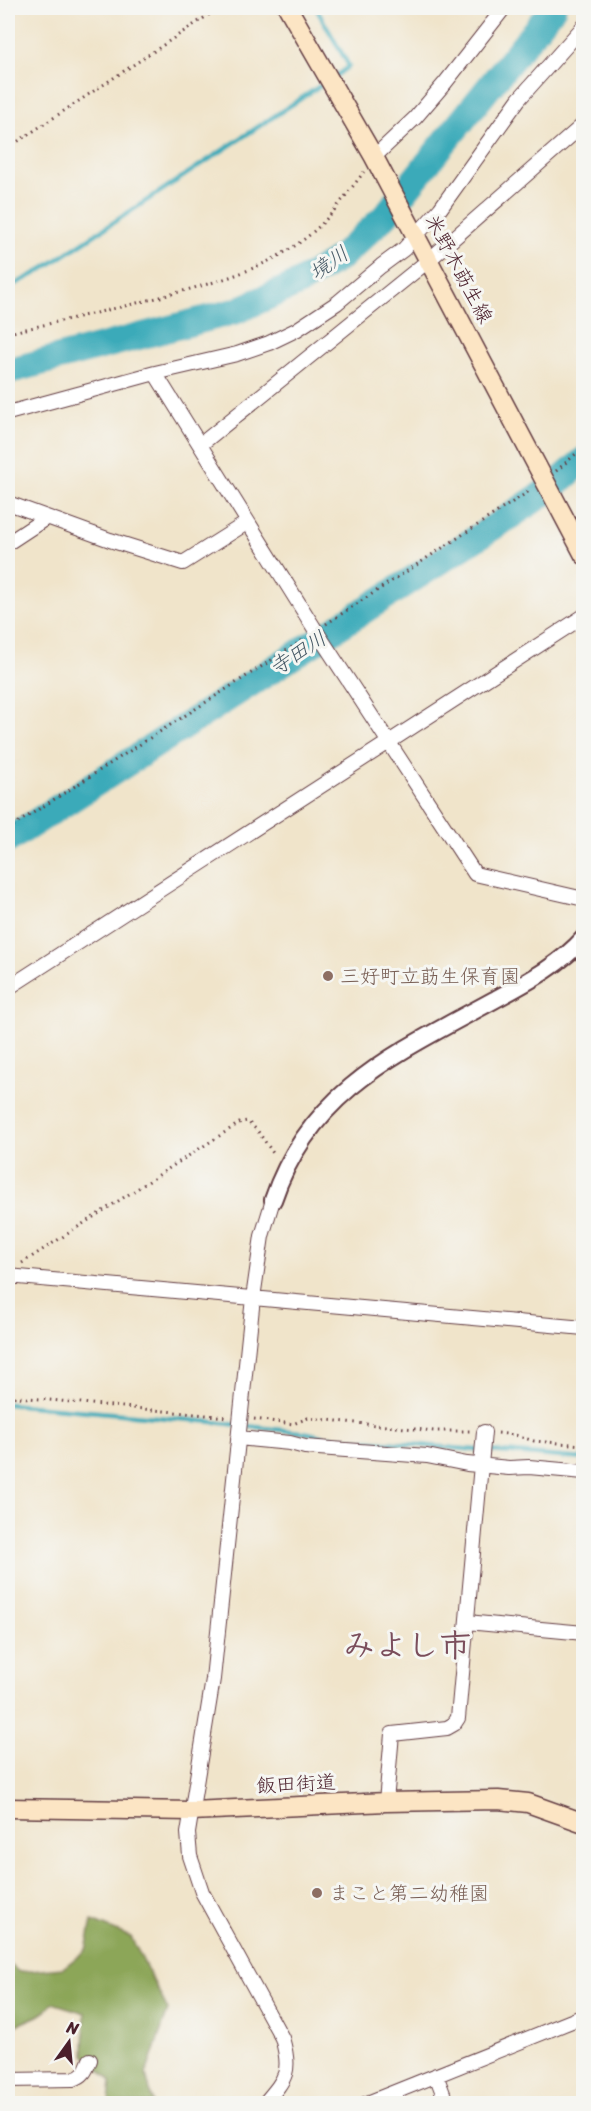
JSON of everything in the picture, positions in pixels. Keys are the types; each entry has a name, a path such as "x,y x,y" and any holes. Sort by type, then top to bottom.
{"main road":[{"name":"米野木莇生線","path":"288,8 374,157 584,555"},
{"name":"飯田街道","path":"8,1808 191,1811 386,1802 498,1800 528,1803 584,1823"}],"street":[{"path":"374,157 415,118 504,8"},
{"path":"8,413 269,344 296,330 337,303 404,249 416,236 440,209 519,99 584,26"},
{"path":"200,445 429,260 584,124"},
{"path":"155,373 317,632 475,874 584,899"},
{"path":"8,503 46,518 183,563 248,522"},
{"path":"8,543 46,518"},
{"path":"8,988 584,616"},
{"path":"264,2103 283,2082 288,2056 282,2038 202,1892 190,1856 188,1833 213,1679 253,1298 262,1236 285,1168 304,1137 339,1096 390,1058 529,981 563,958 584,938"},
{"path":"8,1276 584,1328"},
{"path":"386,1802 392,1734 447,1728 457,1722 484,1434"},
{"path":"238,1438 290,1443 305,1447 427,1456 509,1468 530,1467 584,1472"},
{"path":"467,1622 584,1634"},
{"path":"365,2103 584,2016"},
{"path":"8,2079 73,2079 86,2072 90,2060"},
{"path":"436,2075 447,2103"}],"path":[{"path":"8,148 219,8"},
{"path":"8,333 144,301 235,276 254,268 304,240 320,226 331,215 374,157"},
{"path":"8,829 317,632 545,482 584,447"},
{"path":"8,1276 14,1269 241,1122 247,1121 257,1130 285,1168"},
{"path":"8,1396 293,1424 308,1418 434,1431 515,1435 534,1441 584,1445"}],"green space":[{"path":"92,1921 131,1937 168,2010 146,2074 153,2103 109,2103 111,2081 84,2055 85,2013 53,2003 42,2014 8,2029 8,1963 19,1972 63,1968 86,1950"}],"waterway":[{"path":"316,8 349,66 333,78"},
{"name":"境川","path":"8,371 236,311 299,283 340,258 385,216 553,8"},
{"path":"8,288 40,271 326,82"},
{"name":"寺田川","path":"8,840 506,519 553,487 584,460"},
{"path":"8,1404 213,1422 325,1437 584,1459"}],"place":[{"name":"三好町立莇生保育園","path":"328,976"},
{"name":"まこと第二幼稚園","path":"317,1893"}],"district":[{"name":"みよし市","path":"407,1645"}]}
